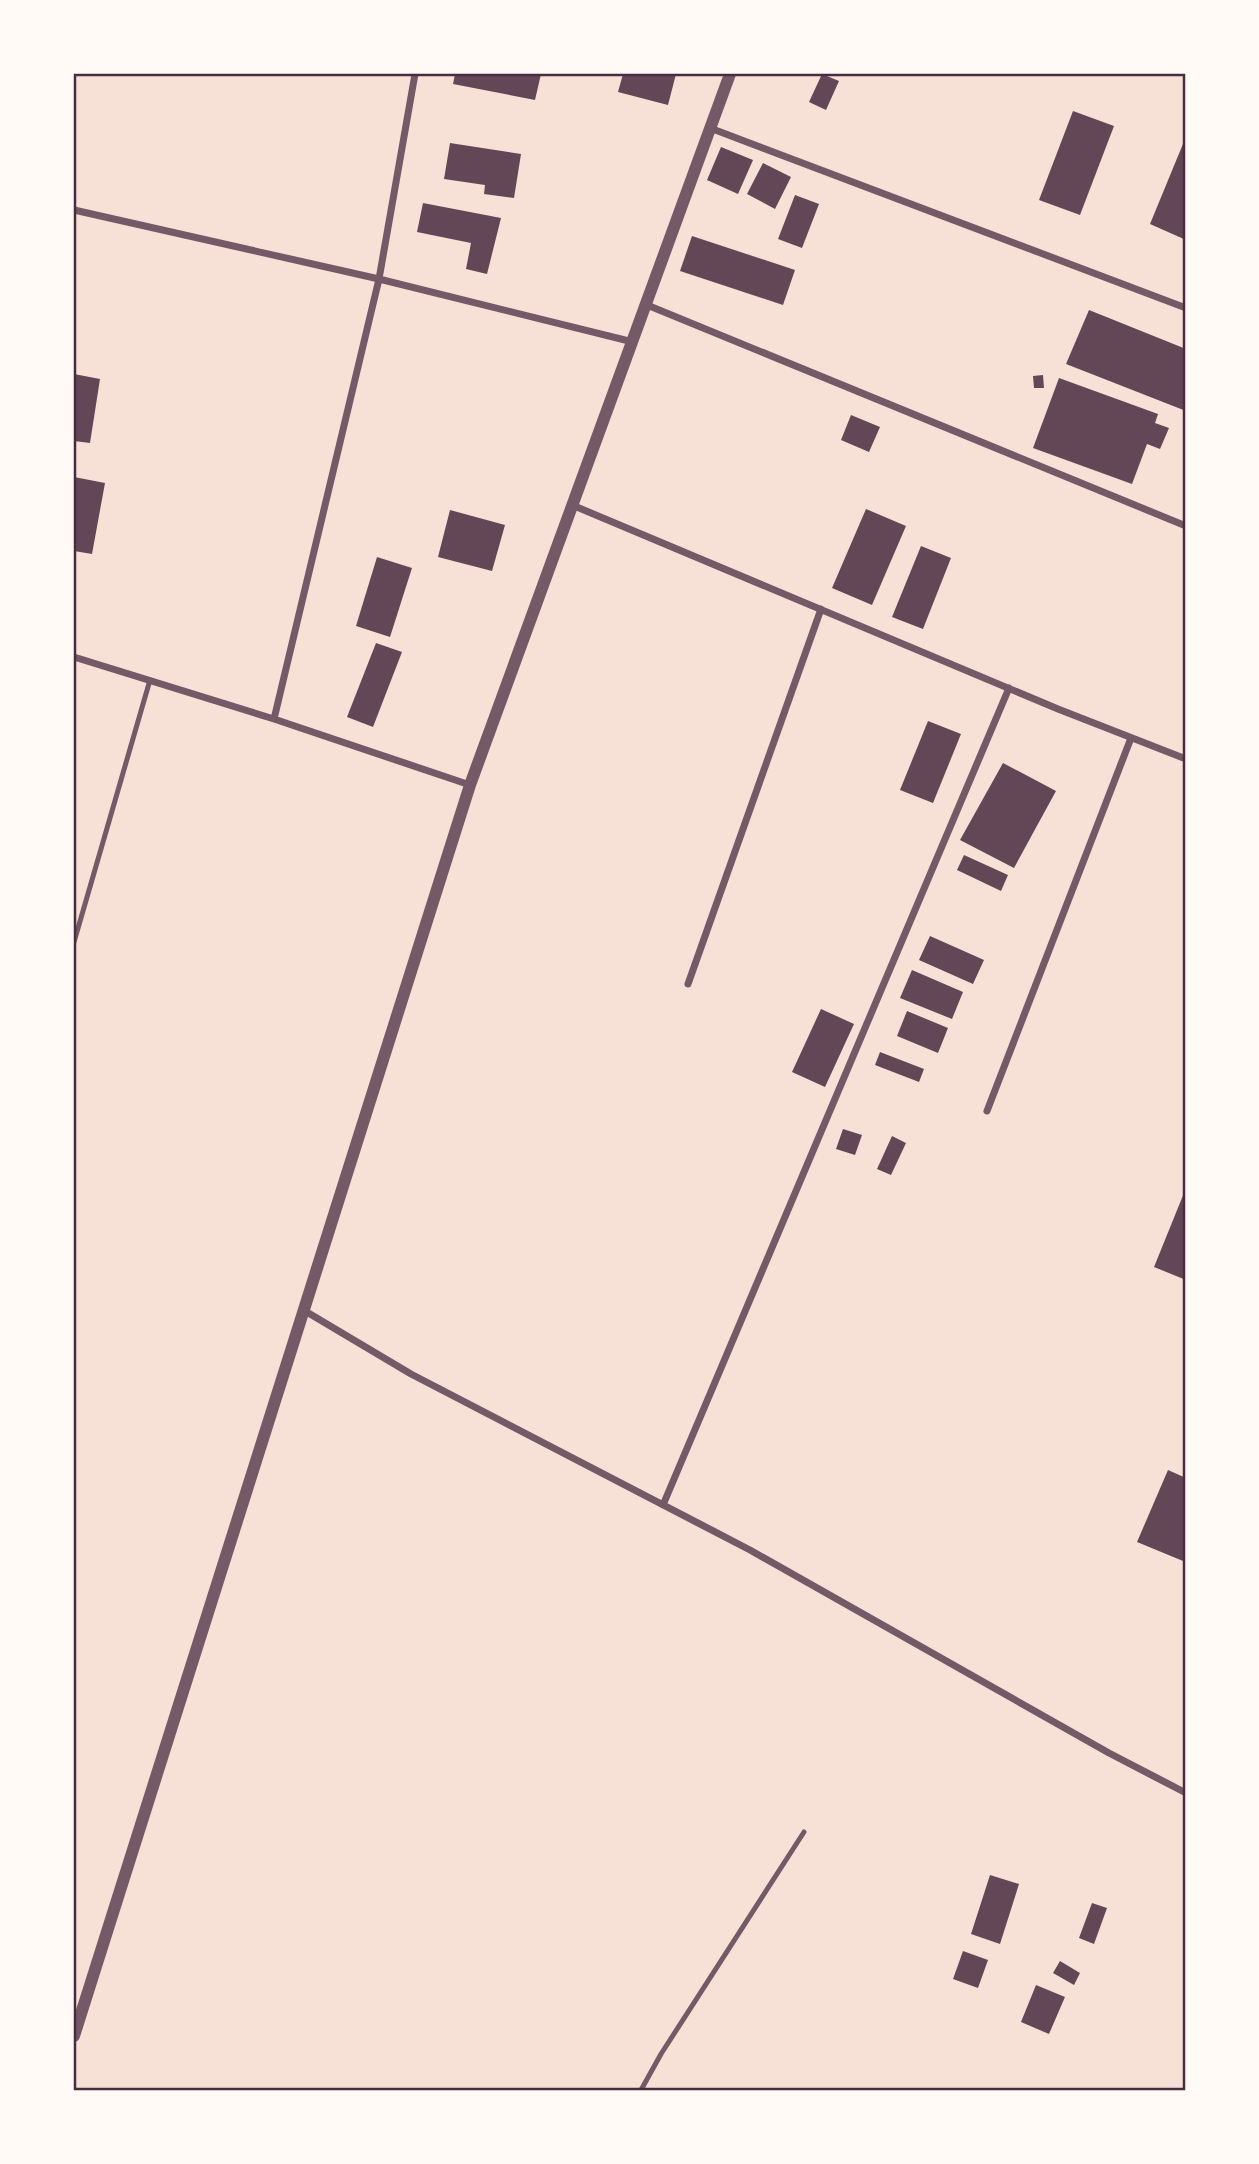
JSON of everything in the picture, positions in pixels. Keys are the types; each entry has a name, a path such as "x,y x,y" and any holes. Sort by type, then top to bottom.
{"street":[{"path":"274,719 379,279 415,74"},
{"path":"74,2036 470,785 730,74"},
{"path":"710,128 1185,308"},
{"path":"74,210 379,279 633,342"},
{"path":"647,305 1185,526"},
{"path":"571,504 1185,759"},
{"path":"688,984 821,609"},
{"path":"74,657 274,719 470,785"},
{"path":"663,1505 1009,688"},
{"path":"987,1111 1131,738"},
{"path":"305,1311 411,1374 750,1550 1185,1793"}],"lane":[{"path":"74,942 150,680"},
{"path":"641,2091 660,2054 804,1832"}],"building":[{"path":"455,74 541,74 535,100 453,84"},
{"path":"623,74 676,74 668,105 618,92"},
{"path":"822,74 839,81 826,110 809,102"},
{"path":"1073,111 1114,126 1080,215 1039,200"},
{"path":"1186,139 1186,240 1150,224"},
{"path":"450,143 521,154 514,198 484,194 485,185 444,179"},
{"path":"721,147 753,160 738,194 707,180"},
{"path":"763,163 791,177 775,209 747,194"},
{"path":"795,195 819,204 802,248 778,239"},
{"path":"423,203 501,218 487,274 466,269 471,243 417,232"},
{"path":"692,236 795,270 783,305 680,271"},
{"path":"1089,310 1186,349 1186,411 1066,364"},
{"path":"74,374 100,379 90,443 74,441"},
{"path":"1043,375 1044,388 1034,388 1033,376"},
{"path":"1059,378 1158,414 1155,423 1169,428 1160,449 1147,444 1132,484 1033,448"},
{"path":"851,415 880,427 869,452 841,440"},
{"path":"74,477 105,483 92,554 74,551"},
{"path":"866,509 906,526 872,605 832,588"},
{"path":"450,510 505,525 492,571 438,557"},
{"path":"921,546 951,558 923,629 892,617"},
{"path":"377,557 412,568 390,637 356,626"},
{"path":"376,643 402,652 373,727 347,717"},
{"path":"928,721 961,734 933,803 900,790"},
{"path":"1003,763 1056,791 1014,868 960,840"},
{"path":"964,855 1008,875 1001,891 957,870"},
{"path":"930,936 984,960 973,984 919,960"},
{"path":"912,970 963,992 952,1019 900,998"},
{"path":"821,1009 854,1024 825,1087 792,1072"},
{"path":"907,1011 948,1028 938,1053 897,1036"},
{"path":"880,1052 924,1069 919,1082 875,1065"},
{"path":"843,1129 862,1135 855,1155 836,1149"},
{"path":"892,1136 906,1143 891,1175 877,1169"},
{"path":"1186,1188 1186,1247 1183,1254 1186,1256 1186,1280 1154,1267"},
{"path":"1168,1470 1186,1478 1186,1554 1183,1561 1137,1542"},
{"path":"990,1875 1019,1884 1000,1944 971,1934"},
{"path":"1092,1903 1107,1908 1094,1944 1079,1938"},
{"path":"963,1951 988,1960 978,1988 953,1979"},
{"path":"1060,1961 1080,1973 1074,1985 1053,1973"},
{"path":"1036,1985 1065,1997 1049,2034 1021,2022"}]}
